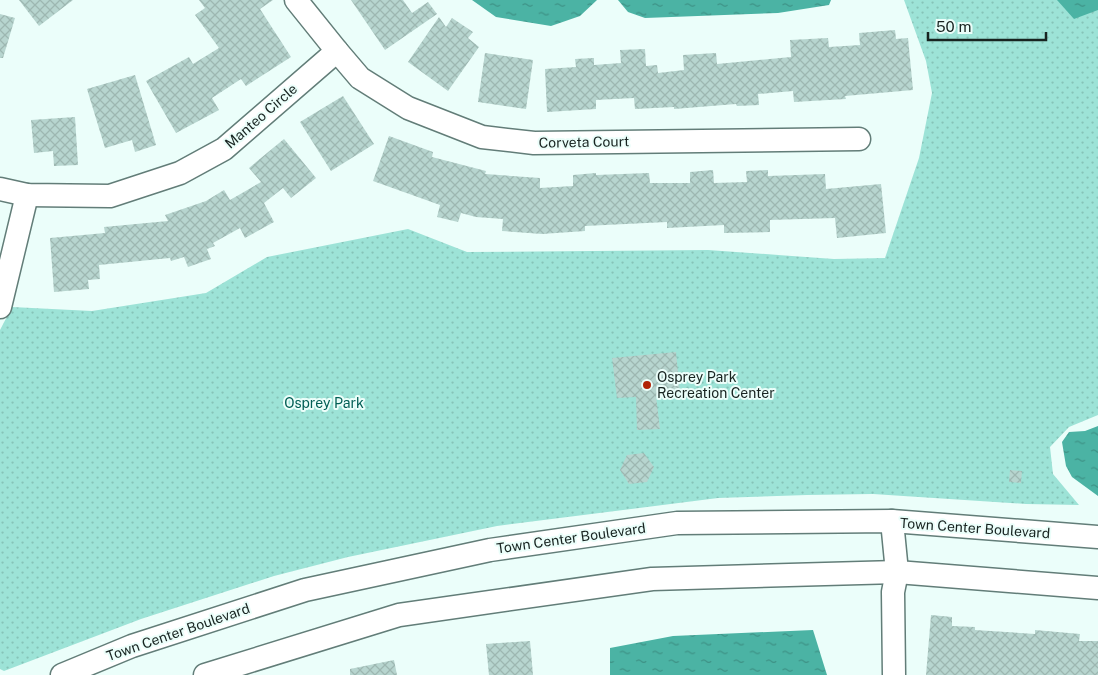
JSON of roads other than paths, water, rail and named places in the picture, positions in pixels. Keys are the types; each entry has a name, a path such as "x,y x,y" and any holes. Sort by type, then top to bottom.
{"street":[{"path":"296,0 337,51"},
{"name":"Corveta Court","path":"337,51 360,78 408,108 482,137 534,143 859,139"},
{"name":"Manteo Circle","path":"1,193 110,196 180,173 224,149 337,51"},
{"path":"0,307 27,195"},
{"path":"892,521 897,572 893,592 894,675"},
{"name":"Town Center Boulevard","path":"62,675 132,646 306,590 490,550 677,523 892,521 1098,537"},
{"path":"205,675 398,615 652,579 897,572 1098,588"}],"water":[{"path":"472,0 597,0 580,16 551,26 496,17"},
{"path":"618,0 831,0 829,5 778,13 645,18 628,12"},
{"path":"1057,0 1098,0 1098,10 1074,19"},
{"path":"1098,426 1098,496 1072,477 1066,466 1062,442 1069,432 1085,431"},
{"path":"813,630 827,675 610,675 610,648 673,636"}],"place":[{"name":"Osprey Park Recreation Center","path":"647,385"}],"park label":[{"name":"Osprey Park","path":"324,403"}]}
